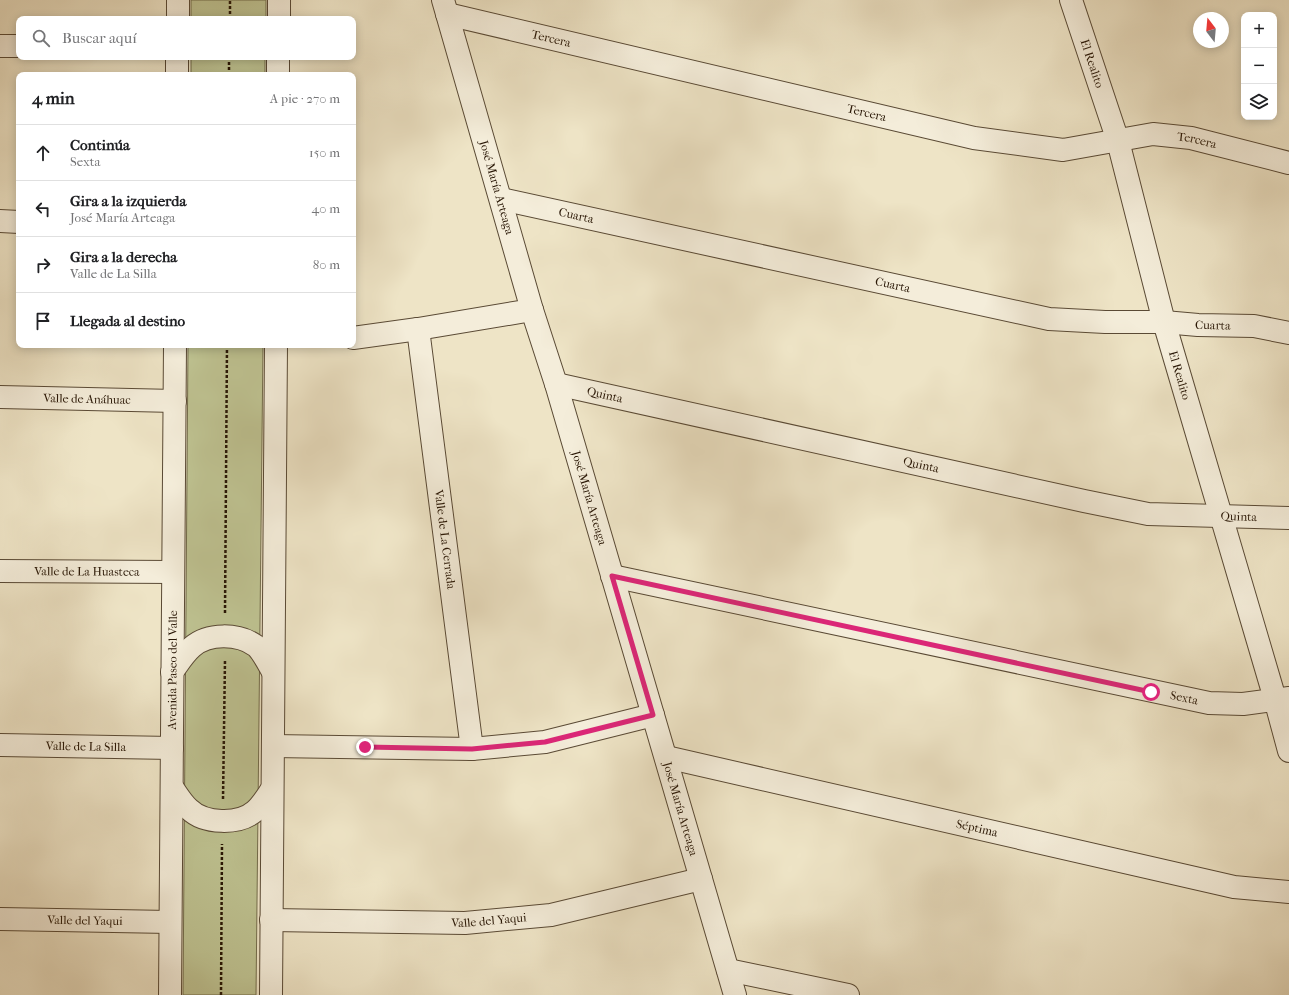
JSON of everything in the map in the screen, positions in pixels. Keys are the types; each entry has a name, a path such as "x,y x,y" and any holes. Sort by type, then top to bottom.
{"street":[{"path":"178,0 178,16"},
{"path":"278,16 279,0"},
{"name":"El Realito","path":"1071,0 1118,141 1164,322 1221,515 1282,699 1289,751"},
{"name":"Tercera","path":"445,7 974,138 1063,150 1153,134 1192,138 1289,163"},
{"name":"José María Arteaga","path":"445,7 532,310 556,384 735,995"},
{"path":"0,46 16,46"},
{"path":"177,60 177,72"},
{"path":"278,60 278,72"},
{"name":"Cuarta","path":"501,199 1049,319 1254,326 1289,333"},
{"path":"0,221 16,222"},
{"path":"356,338 532,310"},
{"name":"Valle de La Cerrada","path":"418,329 472,749"},
{"name":"Avenida Paseo del Valle","path":"170,995 175,348"},
{"path":"271,995 276,348"},
{"name":"Quinta","path":"556,384 1060,496 1148,514 1289,518"},
{"name":"Valle de Anáhuac","path":"0,397 175,401"},
{"name":"Valle de La Huasteca","path":"0,571 173,572"},
{"name":"Sexta","path":"612,576 1195,701 1243,704 1282,699"},
{"path":"172,672 191,648 200,641 225,636 239,638 256,647 273,672"},
{"path":"273,746 472,749 545,742 653,715"},
{"name":"Valle de La Silla","path":"0,745 172,748"},
{"name":"Séptima","path":"666,757 1234,887 1289,892"},
{"path":"172,787 189,810 199,816 223,822 240,819 255,811 272,789"},
{"name":"Valle del Yaqui","path":"271,920 465,923 551,915 701,878"},
{"name":"Valle del Yaqui","path":"0,919 170,922"},
{"path":"728,970 848,995"}],"path":[{"path":"230,0 230,16"},
{"path":"229,60 229,72"},
{"path":"221,995 227,348"}],"green space":[{"path":"191,0 266,0 266,16 191,16"},
{"path":"191,60 265,60 265,72 191,72"},
{"path":"188,348 263,348 256,995 183,995"}],"route":[{"path":"365,747 472,749 545,742 653,715 612,576 1151,692"}]}
